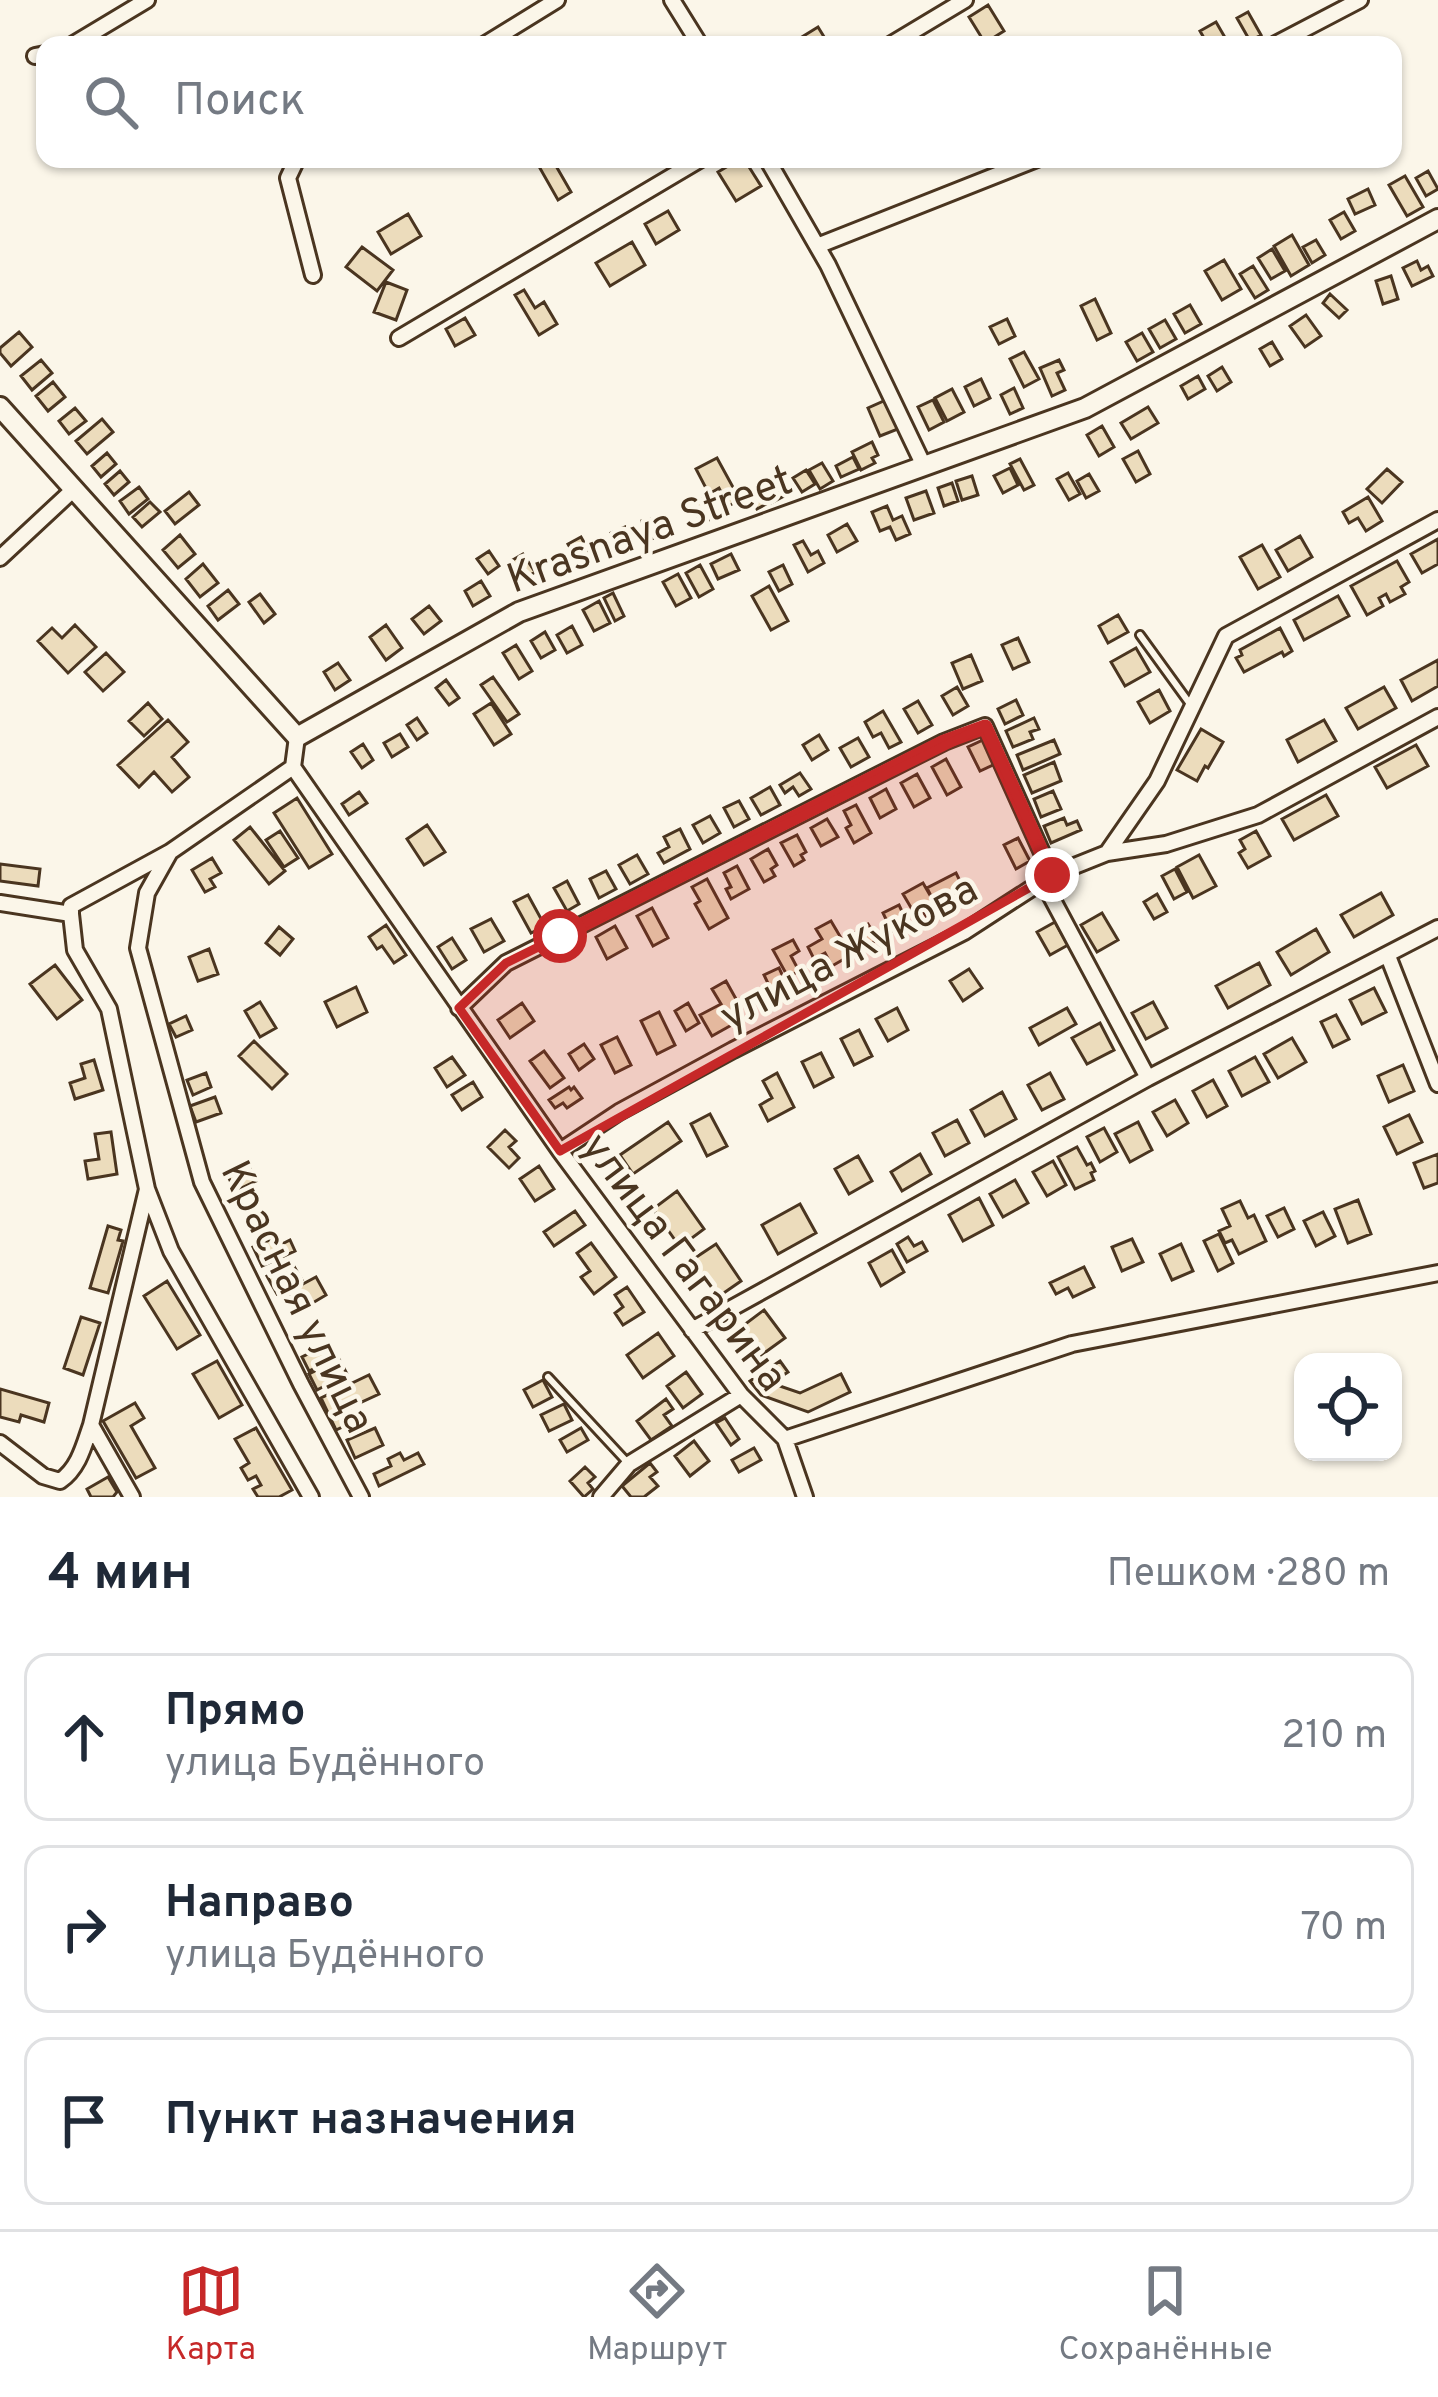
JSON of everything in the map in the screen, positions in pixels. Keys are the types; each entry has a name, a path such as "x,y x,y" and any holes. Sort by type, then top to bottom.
{"main road":[{"name":"Krasnaya Street","path":"296,737 519,612 1085,408 1438,219"},
{"path":"0,406 296,737"}],"street":[{"path":"87,36 147,0"},
{"path":"499,36 557,0"},
{"path":"672,0 694,36"},
{"path":"905,36 965,0"},
{"path":"1291,36 1360,0"},
{"path":"293,168 288,178 314,275"},
{"path":"399,338 686,168"},
{"path":"772,168 817,246 924,466"},
{"path":"817,246 1014,168"},
{"path":"0,559 74,489"},
{"path":"1107,853 1157,781 1226,636 1438,520"},
{"name":"улица Жукова","path":"560,1150 714,1060 964,932 1052,875 1107,853 1166,844 1258,815 1438,717"},
{"path":"459,1008 506,963 944,742 985,727 1052,875 1048,891 1148,1078"},
{"path":"296,737 293,767 170,852 71,906 71,914 75,950 109,1009 147,1189 170,1251 311,1497"},
{"name":"улица Гагарина","path":"293,767 560,1150 742,1395 785,1439 1072,1343 1438,1273"},
{"name":"Красная улица","path":"170,852 147,893 138,948 202,1182 362,1497"},
{"path":"0,904 71,914"},
{"path":"692,1330 1148,1078 1438,928"},
{"path":"1388,956 1438,1084"},
{"path":"0,1443 43,1476 60,1480 79,1458 147,1189"},
{"path":"601,1497 628,1464 742,1395"},
{"path":"91,1425 132,1497"},
{"path":"785,1439 805,1497"}],"lane":[{"path":"1140,635 1192,707"},
{"path":"548,1377 628,1464"}],"highlighted area":[{"path":"985,726 1052,875 560,1151 459,1008 506,963"}],"building":[{"path":"988,5 1004,31 981,36 969,17"},
{"path":"1248,12 1261,35 1247,36 1237,18"},
{"path":"1216,22 1224,36 1203,36 1200,31"},
{"path":"818,27 824,36 803,36"},
{"path":"540,168 557,168 571,192 558,200"},
{"path":"750,168 761,186 736,201 718,172"},
{"path":"1428,171 1438,189 1426,196 1416,178"},
{"path":"1405,176 1423,207 1407,216 1389,185"},
{"path":"1368,189 1375,205 1355,214 1348,199"},
{"path":"668,211 679,230 656,244 645,224"},
{"path":"1344,212 1355,231 1341,239 1330,220"},
{"path":"408,214 421,236 391,254 378,232"},
{"path":"1292,235 1309,265 1291,276 1274,246"},
{"path":"1316,240 1325,255 1312,263 1303,247"},
{"path":"632,242 645,265 610,286 596,263"},
{"path":"362,247 393,270 377,291 346,267"},
{"path":"1272,249 1285,271 1271,279 1258,258"},
{"path":"1224,260 1241,289 1222,300 1205,271"},
{"path":"1417,261 1421,270 1428,266 1433,276 1412,286 1403,268"},
{"path":"1253,266 1268,290 1255,298 1240,274"},
{"path":"1391,276 1398,299 1383,304 1376,281"},
{"path":"386,282 407,290 396,320 374,312"},
{"path":"524,290 535,308 544,302 557,324 539,335 515,295"},
{"path":"1330,294 1347,310 1339,318 1323,303"},
{"path":"1095,299 1111,333 1097,340 1081,306"},
{"path":"1190,305 1201,324 1185,333 1174,314"},
{"path":"1306,315 1321,336 1305,347 1290,326"},
{"path":"465,318 475,335 455,346 446,329"},
{"path":"1007,319 1015,336 999,344 990,327"},
{"path":"1165,320 1176,339 1160,348 1149,329"},
{"path":"19,332 32,347 11,366 0,348"},
{"path":"1142,333 1153,352 1137,361 1126,342"},
{"path":"1272,342 1282,359 1270,366 1260,349"},
{"path":"1024,352 1039,379 1024,387 1010,359"},
{"path":"41,360 52,373 32,390 21,376"},
{"path":"1059,360 1064,370 1057,373 1065,390 1052,396 1040,368"},
{"path":"1222,367 1231,382 1217,391 1208,376"},
{"path":"1198,376 1205,389 1188,399 1181,386"},
{"path":"981,379 990,398 974,406 965,387"},
{"path":"53,382 65,397 48,411 36,396"},
{"path":"1014,388 1023,408 1010,414 1001,395"},
{"path":"952,389 964,412 947,421 935,398"},
{"path":"886,400 898,429 880,436 868,408"},
{"path":"933,400 944,422 929,430 918,407"},
{"path":"1148,407 1158,423 1131,439 1121,423"},
{"path":"75,408 86,421 69,434 59,421"},
{"path":"102,419 113,432 87,454 76,441"},
{"path":"1102,426 1114,447 1099,456 1087,435"},
{"path":"872,442 878,455 872,458 875,463 861,470 852,452"},
{"path":"1138,451 1150,474 1136,482 1123,459"},
{"path":"107,453 116,464 101,477 92,466"},
{"path":"853,457 859,469 841,477 836,466"},
{"path":"717,458 740,500 728,506 719,488 709,494 696,469"},
{"path":"1020,459 1034,485 1024,490 1010,464"},
{"path":"822,463 833,481 820,489 809,470"},
{"path":"1010,468 1018,485 1003,493 994,476"},
{"path":"1387,469 1402,482 1382,503 1367,489"},
{"path":"806,470 815,484 802,492 793,478"},
{"path":"120,471 129,482 114,495 105,484"},
{"path":"1068,473 1080,494 1069,500 1057,479"},
{"path":"1089,474 1099,491 1086,498 1077,481"},
{"path":"972,476 978,495 962,500 956,481"},
{"path":"777,482 784,496 771,503 763,489"},
{"path":"952,483 958,501 944,506 938,488"},
{"path":"758,485 768,503 757,509 747,491"},
{"path":"139,487 148,499 129,514 120,501"},
{"path":"926,491 934,513 914,520 906,498"},
{"path":"189,492 199,505 175,524 165,511"},
{"path":"709,495 719,514 702,524 691,504"},
{"path":"1368,497 1382,521 1366,531 1358,518 1349,523 1343,512"},
{"path":"150,502 160,512 142,527 133,517"},
{"path":"887,506 893,520 902,516 910,534 896,540 890,527 880,531 872,512"},
{"path":"664,516 668,535 646,540 642,521"},
{"path":"847,524 857,541 837,552 828,535"},
{"path":"625,527 632,544 618,550 611,533"},
{"path":"180,535 195,554 178,568 163,550"},
{"path":"1300,536 1312,557 1288,571 1276,550"},
{"path":"581,537 590,553 577,560 568,544"},
{"path":"1438,539 1438,564 1422,573 1411,554"},
{"path":"803,541 811,555 818,551 824,563 808,572 794,545"},
{"path":"1262,545 1280,577 1258,589 1240,557"},
{"path":"489,551 499,566 488,574 477,559"},
{"path":"523,554 535,572 523,580 511,561"},
{"path":"731,554 739,570 718,579 711,564"},
{"path":"1397,561 1409,582 1401,587 1405,594 1390,602 1386,594 1379,598 1383,606 1367,615 1351,586"},
{"path":"203,564 218,583 200,597 186,579"},
{"path":"700,565 713,589 699,597 686,573"},
{"path":"783,565 792,584 779,591 769,572"},
{"path":"678,574 691,598 676,606 663,582"},
{"path":"481,581 490,596 473,606 465,591"},
{"path":"769,586 788,621 771,630 752,596"},
{"path":"228,590 239,604 218,620 208,606"},
{"path":"613,593 624,616 615,621 604,598"},
{"path":"260,594 275,614 264,623 249,602"},
{"path":"1338,596 1349,616 1304,640 1294,620"},
{"path":"599,601 610,623 594,631 583,610"},
{"path":"429,606 441,621 424,634 412,619"},
{"path":"1118,615 1128,632 1108,643 1099,626"},
{"path":"75,625 96,647 68,673 38,641 52,628 62,638"},
{"path":"386,625 402,648 386,660 370,637"},
{"path":"572,626 582,645 567,653 557,635"},
{"path":"1280,628 1292,651 1244,672 1236,658 1242,655 1240,650"},
{"path":"545,632 555,650 541,658 531,641"},
{"path":"1018,638 1029,662 1013,669 1002,645"},
{"path":"516,645 532,671 519,679 503,653"},
{"path":"1136,648 1150,672 1125,686 1111,662"},
{"path":"106,653 124,672 103,691 85,672"},
{"path":"971,655 982,681 963,689 952,663"},
{"path":"1438,660 1438,686 1412,701 1401,680"},
{"path":"338,663 350,680 335,690 324,672"},
{"path":"493,677 519,714 507,722 481,685"},
{"path":"446,680 459,698 449,705 436,688"},
{"path":"957,687 968,706 953,715 942,696"},
{"path":"1384,687 1396,708 1358,729 1346,708"},
{"path":"1159,690 1170,711 1150,723 1138,702"},
{"path":"1016,700 1023,715 1005,724 998,709"},
{"path":"918,701 932,725 918,733 904,709"},
{"path":"148,703 162,719 144,736 129,721"},
{"path":"491,703 511,734 494,745 474,714"},
{"path":"883,711 901,742 889,748 881,733 873,737 865,722"},
{"path":"417,718 427,733 417,740 407,725"},
{"path":"1034,718 1039,729 1030,732 1033,739 1013,747 1006,731"},
{"path":"168,720 188,742 172,757 189,777 172,792 154,772 139,787 118,765"},
{"path":"1324,720 1336,741 1298,762 1287,740"},
{"path":"1201,729 1223,742 1197,781 1177,770"},
{"path":"400,734 408,747 392,757 384,743"},
{"path":"819,735 828,750 812,760 803,745"},
{"path":"858,738 869,757 851,767 840,748"},
{"path":"983,740 995,764 980,771 968,747"},
{"path":"1054,740 1060,754 1023,770 1017,755"},
{"path":"363,744 373,760 362,768 351,752"},
{"path":"1416,745 1428,766 1387,788 1375,767"},
{"path":"946,759 961,787 947,795 932,767"},
{"path":"1054,762 1061,781 1032,793 1024,775"},
{"path":"800,773 811,789 799,796 793,787 785,793 780,785"},
{"path":"917,774 930,798 914,807 901,783"},
{"path":"770,787 780,805 761,815 751,798"},
{"path":"886,789 896,809 880,818 870,798"},
{"path":"1053,791 1061,809 1041,817 1034,799"},
{"path":"359,792 367,803 349,815 342,804"},
{"path":"1326,795 1338,816 1294,840 1282,819"},
{"path":"297,798 332,854 309,868 274,813"},
{"path":"739,801 749,819 734,827 724,808"},
{"path":"856,805 871,833 854,843 844,811"},
{"path":"710,816 720,833 703,843 693,825"},
{"path":"1064,818 1067,825 1077,821 1081,830 1051,843 1044,826"},
{"path":"827,819 838,837 821,846 811,828"},
{"path":"427,825 445,852 424,865 407,839"},
{"path":"250,827 285,871 269,884 234,840"},
{"path":"680,829 690,849 664,863 658,853 669,847 664,837"},
{"path":"280,831 298,858 284,867 266,840"},
{"path":"1256,831 1270,856 1248,868 1239,853 1245,849 1240,840"},
{"path":"797,835 806,852 801,855 804,860 794,866 781,843"},
{"path":"1018,838 1030,861 1016,869 1004,845"},
{"path":"768,849 777,865 771,869 775,876 764,882 751,859"},
{"path":"637,855 648,874 630,884 619,865"},
{"path":"1199,855 1216,886 1193,898 1177,867"},
{"path":"212,858 221,873 210,879 215,887 205,892 192,870"},
{"path":"0,864 40,869 38,886 0,881"},
{"path":"737,866 749,889 731,899 724,873"},
{"path":"1175,869 1187,892 1174,899 1162,876"},
{"path":"606,871 616,889 599,898 590,879"},
{"path":"956,873 966,893 951,901 946,892 932,898 927,888"},
{"path":"707,879 728,918 709,929 692,887"},
{"path":"567,881 579,904 567,911 554,888"},
{"path":"923,883 938,909 926,916 920,907 913,911 903,894"},
{"path":"1381,893 1393,915 1354,937 1341,915"},
{"path":"1157,894 1167,912 1154,919 1144,902"},
{"path":"528,895 545,926 531,933 514,902"},
{"path":"899,905 908,924 892,932 883,913"},
{"path":"652,908 668,938 653,946 637,916"},
{"path":"1102,913 1118,940 1097,952 1081,925"},
{"path":"491,919 504,941 484,952 471,929"},
{"path":"831,921 851,955 832,966 825,953 814,959 808,947 822,939 816,929"},
{"path":"1055,922 1068,945 1050,955 1037,932"},
{"path":"868,924 878,939 864,948 855,933"},
{"path":"386,925 406,955 394,963 369,937"},
{"path":"615,926 627,948 607,959 596,937"},
{"path":"279,927 293,939 280,955 266,943"},
{"path":"1316,929 1329,952 1291,975 1277,952"},
{"path":"452,938 466,960 452,969 438,947"},
{"path":"793,940 799,951 791,956 799,971 788,977 773,950"},
{"path":"209,949 218,974 198,981 189,957"},
{"path":"1259,963 1270,985 1228,1008 1216,986"},
{"path":"55,965 82,1000 57,1019 30,984"},
{"path":"779,968 788,987 773,994 764,975"},
{"path":"969,969 982,988 963,1001 950,981"},
{"path":"726,981 741,1008 732,1013 737,1022 712,1036 700,1015 721,1004 712,989"},
{"path":"356,987 367,1012 337,1027 325,1002"},
{"path":"1374,988 1386,1012 1362,1024 1350,1000"},
{"path":"260,1002 276,1028 260,1037 245,1011"},
{"path":"1153,1002 1167,1028 1146,1039 1132,1013"},
{"path":"522,1003 534,1021 510,1038 498,1020"},
{"path":"688,1003 699,1023 686,1031 675,1011"},
{"path":"897,1008 908,1030 888,1041 876,1019"},
{"path":"1067,1008 1076,1024 1039,1045 1030,1028"},
{"path":"659,1012 675,1045 657,1054 641,1021"},
{"path":"1336,1015 1349,1039 1333,1047 1321,1022"},
{"path":"186,1016 192,1030 176,1037 169,1024"},
{"path":"1100,1023 1114,1050 1087,1064 1072,1038"},
{"path":"859,1030 872,1056 854,1065 841,1039"},
{"path":"617,1037 631,1065 615,1073 601,1045"},
{"path":"1292,1038 1306,1062 1278,1078 1264,1054"},
{"path":"254,1041 287,1074 272,1089 239,1056"},
{"path":"584,1044 594,1059 579,1070 569,1054"},
{"path":"544,1051 564,1078 550,1088 530,1061"},
{"path":"821,1053 833,1077 814,1087 802,1062"},
{"path":"452,1057 465,1075 447,1087 435,1068"},
{"path":"1255,1057 1269,1082 1242,1096 1229,1071"},
{"path":"94,1060 103,1090 75,1099 70,1083 85,1078 81,1064"},
{"path":"1403,1065 1414,1091 1389,1102 1378,1076"},
{"path":"206,1073 211,1087 193,1095 187,1080"},
{"path":"777,1073 794,1107 768,1121 760,1105 772,1098 763,1081"},
{"path":"1050,1073 1064,1099 1042,1110 1028,1085"},
{"path":"1213,1080 1227,1106 1207,1117 1193,1091"},
{"path":"473,1082 482,1097 462,1110 452,1095"},
{"path":"569,1087 582,1098 567,1108 563,1103 555,1108 549,1100"},
{"path":"1002,1092 1016,1119 985,1136 971,1110"},
{"path":"215,1097 221,1113 196,1122 190,1106"},
{"path":"1175,1100 1188,1123 1167,1136 1153,1112"},
{"path":"710,1114 727,1146 707,1156 691,1124"},
{"path":"1409,1115 1422,1142 1397,1154 1384,1127"},
{"path":"957,1120 969,1143 945,1156 933,1133"},
{"path":"668,1122 681,1141 633,1174 620,1155"},
{"path":"1138,1122 1152,1150 1130,1162 1115,1134"},
{"path":"1104,1128 1117,1152 1100,1162 1087,1137"},
{"path":"505,1130 516,1141 509,1147 519,1158 509,1168 488,1147"},
{"path":"111,1132 117,1174 88,1179 85,1161 99,1159 95,1134"},
{"path":"1077,1147 1095,1171 1091,1173 1094,1180 1075,1189 1058,1157"},
{"path":"920,1154 931,1174 902,1191 891,1172"},
{"path":"1438,1154 1438,1183 1424,1188 1414,1163"},
{"path":"858,1156 872,1181 849,1194 835,1169"},
{"path":"1053,1161 1066,1185 1047,1196 1033,1172"},
{"path":"248,1164 256,1181 235,1191 227,1174"},
{"path":"539,1166 554,1189 535,1201 520,1179"},
{"path":"1015,1180 1028,1203 1003,1217 990,1194"},
{"path":"677,1191 704,1229 680,1247 653,1209"},
{"path":"979,1198 993,1225 963,1241 949,1215"},
{"path":"1358,1200 1371,1234 1348,1243 1335,1209"},
{"path":"1240,1201 1248,1218 1254,1215 1266,1241 1239,1254 1232,1240 1225,1243 1219,1231 1230,1226 1222,1209"},
{"path":"800,1204 816,1233 778,1254 762,1225"},
{"path":"1284,1208 1294,1229 1278,1237 1267,1216"},
{"path":"575,1211 585,1225 554,1246 544,1232"},
{"path":"1323,1212 1335,1236 1316,1246 1304,1221"},
{"path":"108,1226 121,1230 118,1240 123,1241 108,1293 90,1288"},
{"path":"1219,1234 1233,1263 1218,1271 1204,1241"},
{"path":"276,1237 280,1245 290,1240 295,1251 262,1266 253,1247"},
{"path":"908,1237 914,1246 922,1242 927,1251 907,1262 897,1244"},
{"path":"1132,1239 1143,1262 1122,1271 1112,1247"},
{"path":"591,1243 616,1277 594,1294 581,1277 590,1271 577,1253"},
{"path":"716,1244 741,1281 718,1297 692,1260"},
{"path":"1181,1244 1193,1271 1172,1280 1160,1254"},
{"path":"892,1250 904,1272 881,1286 869,1263"},
{"path":"292,1263 302,1280 277,1294 267,1276"},
{"path":"1084,1267 1094,1287 1073,1297 1068,1288 1056,1294 1050,1283"},
{"path":"316,1277 326,1295 299,1311 288,1292"},
{"path":"167,1281 200,1335 177,1349 144,1296"},
{"path":"627,1287 644,1312 623,1325 615,1313 623,1307 615,1295"},
{"path":"764,1310 785,1338 760,1356 740,1328"},
{"path":"81,1317 100,1323 83,1375 64,1368"},
{"path":"658,1333 674,1356 643,1378 627,1355"},
{"path":"324,1346 331,1360 309,1371 302,1357"},
{"path":"339,1359 347,1374 317,1390 309,1374"},
{"path":"217,1361 242,1405 219,1418 193,1374"},
{"path":"780,1361 788,1372 771,1383 800,1393 841,1374 850,1392 808,1412 761,1395 750,1381"},
{"path":"686,1372 702,1394 683,1408 667,1386"},
{"path":"369,1375 379,1394 349,1408 355,1421 336,1430 321,1398"},
{"path":"543,1380 552,1397 533,1407 524,1390"},
{"path":"0,1389 49,1403 44,1422 21,1415 19,1422 0,1417"},
{"path":"666,1399 673,1409 664,1415 672,1426 651,1440 637,1421"},
{"path":"135,1403 144,1418 131,1426 155,1468 136,1478 103,1421"},
{"path":"564,1404 572,1420 549,1431 541,1415"},
{"path":"725,1418 739,1439 731,1445 716,1423"},
{"path":"256,1428 292,1490 279,1497 258,1497 253,1489 261,1485 256,1476 248,1480 241,1468 249,1463 235,1439"},
{"path":"375,1428 383,1445 355,1458 347,1440"},
{"path":"581,1428 588,1440 567,1452 560,1440"},
{"path":"694,1441 709,1461 690,1476 675,1456"},
{"path":"754,1448 761,1460 739,1472 732,1460"},
{"path":"400,1453 404,1460 418,1453 424,1464 379,1486 374,1474 391,1466 388,1459"},
{"path":"650,1463 657,1472 650,1477 658,1486 644,1497 631,1497 622,1486"},
{"path":"585,1467 595,1477 588,1483 593,1489 584,1497 570,1481"},
{"path":"108,1477 117,1492 113,1497 91,1497 87,1489"}],"route":[{"path":"560,936 944,742 985,727 1052,875"}]}
